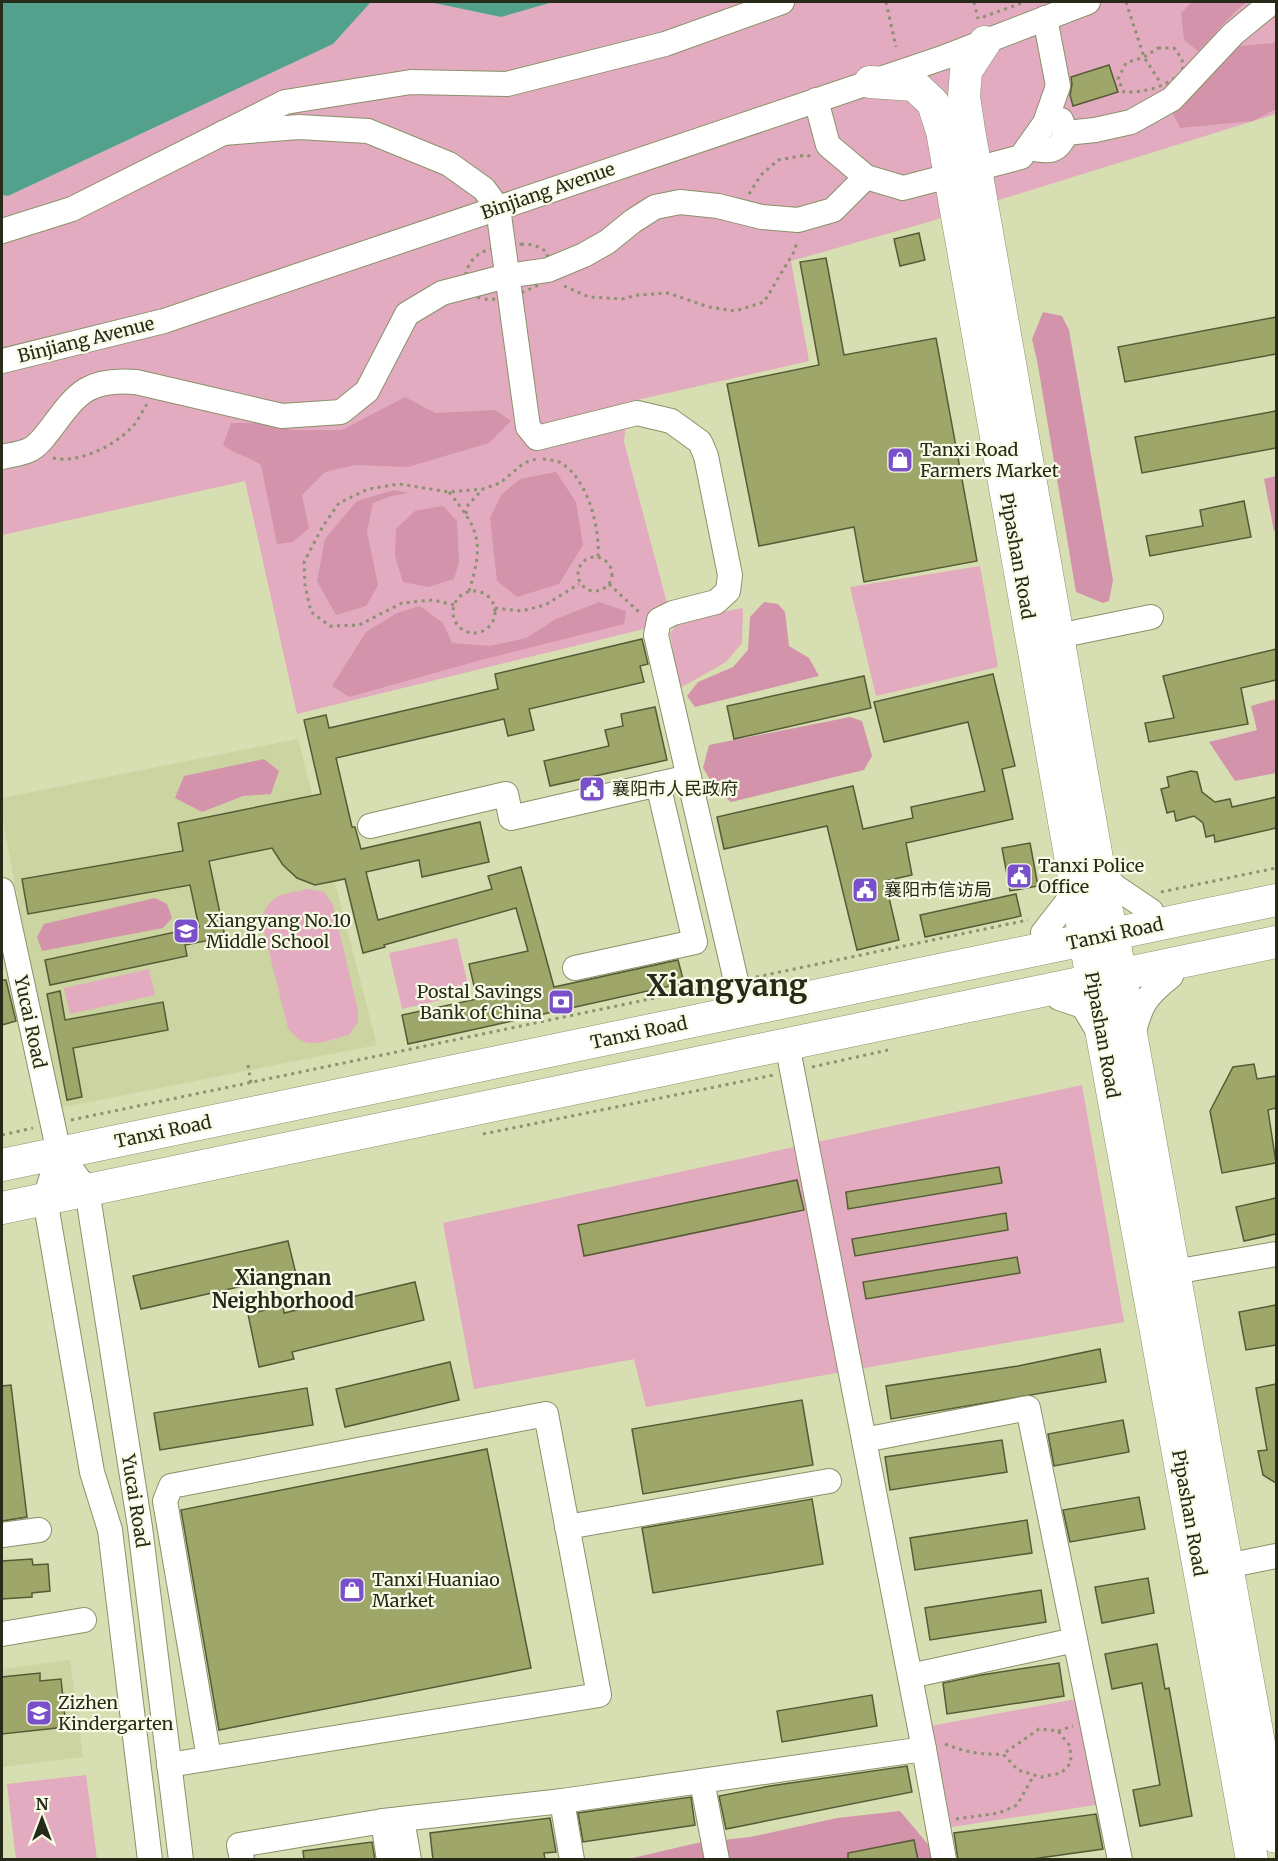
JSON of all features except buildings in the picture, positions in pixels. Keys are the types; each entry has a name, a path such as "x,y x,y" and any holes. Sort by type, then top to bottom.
{"main road":[{"name":"Pipashan Road","path":"985,42 966,71 963,172 1097,922 1252,1860"},
{"name":"Pipashan Road","path":"870,82 914,85 933,103 942,131 963,172 1058,636 1086,868"},
{"name":"Tanxi Road","path":"2,1165 55,1140 1097,922 1276,900"},
{"path":"2,1208 46,1205 789,1052 1107,983 1276,942"},
{"name":"Pipashan Road","path":"1117,1041 1174,1272 1276,1837"}],"street":[{"path":"2,231 72,209 285,102 411,82 507,84 665,44 782,2"},
{"name":"Binjiang Avenue","path":"2,361 164,321 870,82 985,42 1089,2"},
{"path":"1066,133 1095,130 1131,122 1272,2"},
{"path":"816,100 828,145 866,177 903,188 1021,157 1045,123 1058,86 1045,18"},
{"path":"1028,147 1042,151 1053,150 1061,144 1066,133 1063,122 1049,112"},
{"path":"223,133 299,127 368,131 449,164 484,189 498,208 528,427 537,438 637,413 672,421 700,442 706,456 730,575 728,591 716,602 673,613 659,620 656,635 740,997 1276,885"},
{"path":"13,454 29,450 45,436 71,402 92,385 114,380 136,382 282,416 341,412 367,391 406,314 442,293 507,276 548,270 584,255 607,242 655,207 680,202 798,220 833,210 866,177"},
{"path":"1058,636 1151,617"},
{"path":"370,826 506,794 512,818 689,777"},
{"path":"575,968 695,942 658,784"},
{"path":"1086,868 1114,886 1097,922"},
{"name":"Yucai Road","path":"2,890 55,1140 88,1196 140,1527 181,1860"},
{"path":"945,1860 789,1052 1059,998 1107,983 1171,976 1276,954"},
{"path":"1059,998 1083,1006 1093,1020 1117,1041 1151,991 1171,976"},
{"path":"2,1153 55,1140"},
{"name":"Yucai Road","path":"55,1140 46,1205 92,1472 110,1530 150,1860"},
{"path":"2,1221 46,1205"},
{"path":"1174,1272 1276,1254"},
{"path":"864,1440 1028,1408 1075,1640 1114,1859"},
{"path":"169,1765 599,1695 546,1414 171,1486 165,1501 209,1758"},
{"path":"567,1527 829,1481"},
{"path":"2,1534 39,1530"},
{"path":"1227,1566 1276,1556"},
{"path":"2,1634 84,1620"},
{"path":"909,1676 1075,1640"},
{"path":"242,1860 239,1845 392,1820 562,1801 702,1781 922,1741"},
{"path":"702,1781 717,1860"},
{"path":"562,1801 572,1860"},
{"path":"389,1860 392,1820"},
{"path":"392,1820 409,1860"}],"path":[{"path":"886,2 896,47"},
{"path":"974,2 978,19 1028,2"},
{"path":"1126,2 1144,57 1166,92"},
{"path":"1158,48 1174,48 1182,59 1183,71 1166,92 1124,92 1118,79 1126,63 1144,57 1158,48"},
{"path":"748,214 750,194 761,175 778,160 806,155 821,160"},
{"path":"558,284 589,297 622,299 638,295 668,293 709,307 735,311 764,302 795,250 800,231 798,220"},
{"path":"13,454 59,459 97,452 132,428 159,387"},
{"path":"454,605 433,600 402,603 359,625 330,626 311,612 305,585 304,562 323,526 339,503 368,489 399,484 449,492 483,489 500,483 524,463 540,459 560,461 575,474 593,512 599,539 598,557"},
{"path":"466,514 468,505 483,489"},
{"path":"449,492 475,528 477,560 469,592"},
{"path":"598,557 611,567 609,584 600,591 585,589 579,583 577,572 587,558 598,557"},
{"path":"495,608 522,611 546,605 579,583"},
{"path":"609,584 640,612 656,635"},
{"path":"476,591 488,597 495,608 493,621 483,631 469,633 457,625 454,619 454,605 458,599 469,592 476,591"},
{"path":"2,1135 55,1140 251,1083 740,997 1097,922 1276,868"},
{"path":"248,1065 251,1083"},
{"path":"922,1741 964,1752 985,1755 1003,1754 1039,1729 1058,1731 1070,1746 1071,1763 1061,1773 1041,1777 1018,1770 1003,1754"},
{"path":"937,1821 999,1812 1017,1805 1034,1775"}],"shaded area":[{"path":"371,2 429,2 501,17 553,2 1276,2 1276,114 925,223 791,261 809,361 628,402 624,442 672,622 297,714 245,481 2,535 2,195 8,196 333,44"},
{"path":"1192,2 1247,2 1198,51 1184,40 1181,13"},
{"path":"1276,43 1276,109 1253,121 1180,128 1172,112 1238,46"},
{"path":"1043,312 1062,316 1069,330 1113,580 1109,601 1103,603 1076,592 1032,339"},
{"path":"405,397 435,413 495,410 511,421 489,443 408,467 355,465 325,472 302,495 309,528 293,542 277,544 261,465 223,445 231,423 271,423 291,430 342,430"},
{"path":"556,472 576,502 583,545 559,584 517,597 497,581 490,518 501,495 520,479"},
{"path":"1276,476 1276,530 1274,531 1264,479"},
{"path":"394,490 409,493 391,496 373,503 367,531 378,585 366,606 336,615 317,581 325,539 357,501"},
{"path":"443,506 457,521 459,562 454,579 428,587 403,582 395,556 396,529 415,511"},
{"path":"980,566 998,667 876,696 850,587"},
{"path":"599,602 626,611 624,624 481,660 349,697 332,686 366,632 397,613 420,606 443,623 452,643 490,646 526,638 556,619"},
{"path":"764,602 778,604 785,612 789,646 809,658 819,676 695,707 687,696 698,682 733,667 748,650 750,617"},
{"path":"743,608 742,643 726,662 680,688 670,633 681,620"},
{"path":"1276,699 1276,773 1235,781 1209,742 1257,730 1251,706"},
{"path":"850,717 862,721 872,756 864,770 731,802 717,791 703,768 709,745"},
{"name":"Xiangyang No.10 Middle School","path":"298,739 377,1045 58,1108 2,817 2,798"},
{"path":"264,759 279,771 271,794 243,796 202,812 175,798 184,776"},
{"path":"308,889 324,892 333,905 358,1010 358,1022 349,1035 316,1043 301,1040 288,1028 261,920 273,899"},
{"path":"155,898 167,904 172,918 163,928 42,951 37,937 44,924"},
{"path":"457,938 470,993 402,1009 389,953"},
{"path":"149,969 155,995 70,1014 64,988"},
{"path":"1082,1085 1124,1322 646,1407 634,1359 474,1389 443,1223"},
{"name":"Zizhen Kindergarten","path":"70,1660 83,1757 2,1767 2,1669"},
{"path":"1087,1697 1108,1803 939,1829 920,1728"},
{"path":"86,1775 97,1859 16,1859 7,1784"},
{"path":"900,1811 932,1849 934,1860 624,1860 697,1843 750,1837 837,1818"}],"water":[{"path":"2,2 371,2 333,44 8,196 2,195"},
{"path":"429,2 553,2 501,17"}],"place":[{"name":"Tanxi Road Farmers Market","path":"900,460"},
{"name":"襄阳市人民政府","path":"592,789"},
{"name":"Tanxi Police Office","path":"1019,876"},
{"name":"襄阳市信访局","path":"865,890"},
{"name":"Xiangyang No.10 Middle School","path":"186,931"},
{"name":"Postal Savings Bank of China","path":"561,1002"},
{"name":"Tanxi Huaniao Market","path":"352,1590"},
{"name":"Zizhen Kindergarten","path":"39,1713"}],"district":[{"name":"Xiangyang","path":"727,986"},
{"name":"Xiangnan Neighborhood","path":"283,1290"}]}
